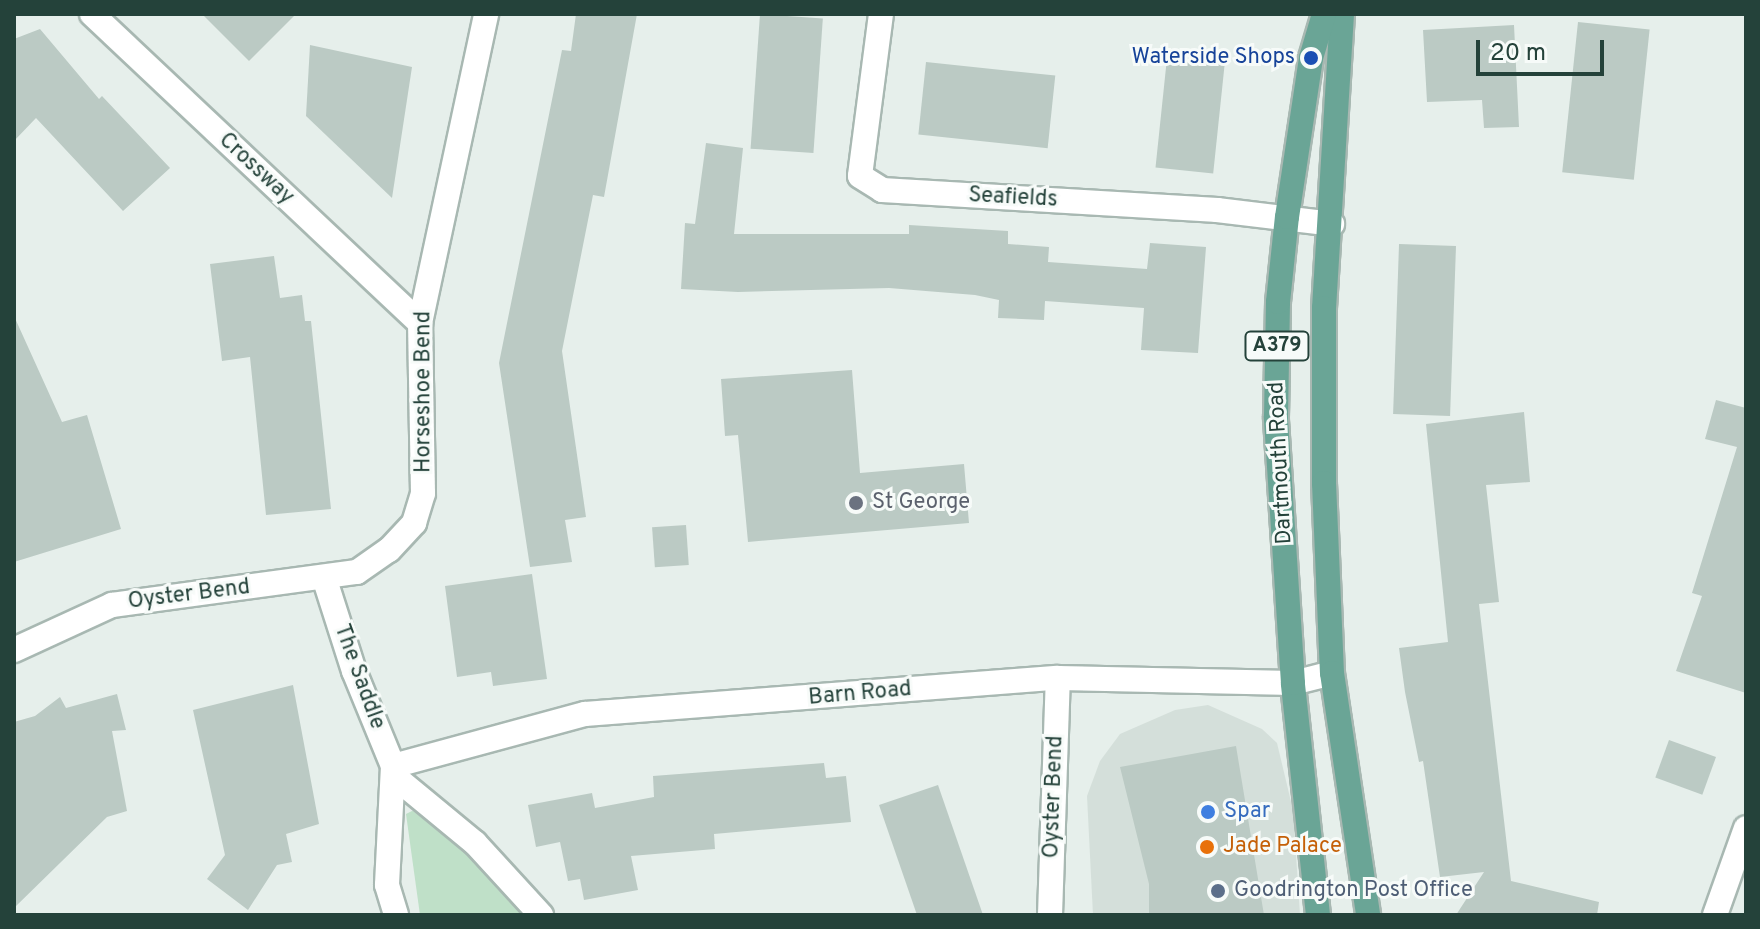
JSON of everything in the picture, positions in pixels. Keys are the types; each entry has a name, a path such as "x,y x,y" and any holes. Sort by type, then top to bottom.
{"main road":[{"name":"Dartmouth Road","path":"1318,915 1293,683 1276,417 1278,302 1287,217 1311,58 1324,14"},
{"name":"Dartmouth Road","path":"1342,14 1332,224 1324,308 1332,673 1368,915"}],"street":[{"name":"Crossway","path":"92,14 420,323"},
{"name":"Horseshoe Bend","path":"324,577 357,572 389,550 414,523 423,493 420,323 486,14"},
{"name":"Seafields","path":"881,14 860,176 882,190 1287,217 1332,224"},
{"name":"Oyster Bend","path":"14,650 112,605 324,577"},
{"name":"The Saddle","path":"324,577 354,671 394,772 387,885 396,915"},
{"name":"Barn Road","path":"394,772 585,714 1058,678 1293,683 1332,673"},
{"name":"Oyster Bend","path":"1050,915 1058,678"},
{"name":"The Saddle","path":"394,772 475,843 541,915"},
{"path":"1715,915 1746,828"}],"shaded area":[{"path":"1208,705 1262,729 1277,743 1293,810 1300,915 1093,915 1087,796 1100,761 1120,734 1175,710"}],"green space":[{"path":"422,812 451,835 526,915 420,915 406,814"}],"building":[{"path":"202,14 296,14 249,61"},
{"path":"576,14 637,14 604,197 593,195 562,351 586,517 565,520 572,562 530,567 499,363 562,50 571,51"},
{"path":"760,14 823,18 813,153 751,149"},
{"path":"1578,22 1650,30 1634,180 1562,172"},
{"path":"1514,25 1519,127 1484,128 1482,100 1427,102 1423,30"},
{"path":"40,29 99,99 102,96 170,168 123,211 36,118 14,141 14,39"},
{"path":"310,45 412,67 392,198 306,116"},
{"path":"1167,58 1225,64 1213,173 1156,167"},
{"path":"926,62 1055,76 1048,148 918,135"},
{"path":"706,143 743,148 734,234 909,234 909,225 1008,231 1008,244 1049,247 1048,262 1147,269 1150,243 1206,247 1198,353 1141,350 1144,308 1045,301 1044,320 998,318 999,300 975,295 889,288 738,292 681,289 685,223 695,224"},
{"path":"1399,244 1456,246 1450,416 1393,414"},
{"path":"274,256 280,298 302,295 305,321 311,321 331,509 266,515 250,357 222,361 210,264"},
{"path":"14,316 62,422 87,415 121,529 14,562"},
{"path":"852,370 860,473 964,464 969,523 748,542 738,435 725,436 721,379"},
{"path":"1716,400 1746,408 1746,693 1676,671 1702,596 1692,593 1737,447 1705,439"},
{"path":"1524,412 1530,482 1486,485 1499,602 1479,604 1511,881 1599,902 1597,915 1456,915 1484,872 1440,877 1423,761 1419,762 1405,692 1399,648 1448,642 1426,424"},
{"path":"686,525 689,565 655,567 652,527"},
{"path":"532,574 547,679 493,686 491,672 457,677 445,586"},
{"path":"293,685 319,824 286,834 292,862 277,865 248,910 207,879 225,855 193,710"},
{"path":"117,694 126,730 112,731 127,811 107,817 14,908 14,722 35,716 60,697 66,708"},
{"path":"1669,740 1716,757 1702,795 1655,778"},
{"path":"1236,746 1264,915 1149,915 1149,884 1120,767"},
{"path":"824,763 826,778 846,776 851,822 714,834 715,849 631,856 638,890 584,900 580,879 568,881 560,842 536,847 528,805 592,793 595,808 654,797 653,776"},
{"path":"938,785 983,915 917,915 879,805"}],"place":[{"name":"Waterside Shops","path":"1311,58"},
{"name":"St George","path":"856,503"},
{"name":"Spar","path":"1208,812"},
{"name":"Jade Palace","path":"1207,847"},
{"name":"Goodrington Post Office","path":"1218,891"}]}
